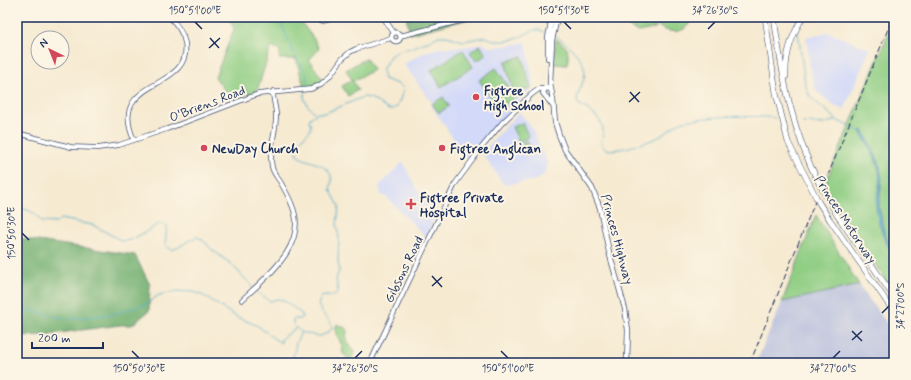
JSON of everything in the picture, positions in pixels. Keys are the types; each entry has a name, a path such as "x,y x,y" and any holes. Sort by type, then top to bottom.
{"highway":[{"name":"Princes Motorway","path":"765,17 776,93 788,142 819,203 894,312"},
{"name":"Princes Motorway","path":"774,17 779,55 791,112 800,140 821,187 838,215 893,296"},
{"path":"791,112 787,87 787,54 792,38 802,19"}],"main road":[{"name":"Princes Highway","path":"554,19 550,39 547,91 553,107 556,128 562,142 571,159 592,188 600,208 609,252 625,309 628,330 627,363"}],"street":[{"path":"134,140 128,128 127,116 132,103 139,94 172,74 184,60 186,50 184,37 174,21 169,17"},
{"path":"315,17 325,21 338,17"},
{"path":"383,17 394,33 398,33 400,36"},
{"name":"O'Briens Road","path":"17,133 61,145 82,148 98,148 134,140 258,94 273,91 306,90 316,86 329,77 342,59 356,49 391,38 394,42 397,42 400,40 400,36 476,17"},
{"path":"525,17 535,20 554,19"},
{"path":"391,38 394,33"},
{"path":"242,300 288,252 296,231 295,210 272,168 271,148 276,113 273,101 273,91"},
{"name":"Gibsons Road","path":"370,363 453,187 482,147 496,131 534,93 547,91"}],"shaded area":[{"path":"828,32 870,49 844,110 831,103 816,91 811,74 806,37"},
{"name":"Figtree High School","path":"526,42 534,85 473,153 470,153 471,156 468,160 430,104 432,103 404,64 425,52 439,48 471,46 482,43 488,47 505,46"},
{"path":"519,112 531,126 548,164 545,174 537,180 504,185 482,153"},
{"name":"Figtree Private Hospital","path":"403,162 416,188 437,211 426,237 385,196 381,195 379,186"},
{"path":"859,285 894,333 894,363 756,363 782,302"}],"green space":[{"path":"228,17 297,17 314,39 319,49 309,60 324,81 305,90 296,59 279,59 280,50 271,47 257,91 232,100 215,77 234,29"},
{"path":"406,17 476,17 410,34"},
{"path":"623,17 695,17 681,31 670,31 657,25 655,28 639,32 630,28"},
{"path":"894,20 894,292 838,211 824,186"},
{"path":"556,39 566,47 568,53 567,65 554,64"},
{"path":"480,45 486,55 476,61 470,52"},
{"path":"463,50 473,67 441,87 431,70"},
{"path":"522,56 531,88 514,93 505,62"},
{"path":"366,58 373,70 353,81 358,90 348,96 342,86 352,80 346,70"},
{"path":"496,68 516,97 499,109 479,80"},
{"path":"443,97 449,106 439,113 432,104"},
{"path":"522,123 529,137 519,142 512,127"},
{"path":"527,140 532,151 526,153 522,143"},
{"path":"816,215 859,285 782,302"},
{"path":"17,238 135,255 150,285 149,311 132,325 120,325 44,335 17,336"},
{"path":"337,324 347,329 346,340 355,353 350,360 343,354 342,346 335,330"}],"water":[{"path":"863,130 879,162 882,179 879,207 884,231 888,242 894,251 894,256 884,238 879,224 876,204 879,171 874,156 860,132"}],"waterway":[{"path":"275,17 282,25 292,48 304,69 307,78 306,88"},
{"path":"796,17 797,24"},
{"path":"299,363 293,357 296,343 301,332 314,336 320,336 332,329 331,322 323,314 318,305 321,297 336,295 338,291 336,279 339,271 339,238 337,225 339,206 330,189 332,181 331,175 328,170 318,164 299,157 297,153 299,142 310,130 310,118 317,113 325,113 363,97 371,98 387,109 392,110 397,107 404,89 400,85 384,79 382,70 390,56 400,50 430,41 438,36 447,36 463,41 486,37 496,41 505,41 516,39 534,30 547,33"},
{"path":"798,31 805,84 810,97 836,119"},
{"path":"556,36 581,60 585,72 577,102 592,113 602,124 603,132 601,144 606,149 611,150 626,148 643,143 658,137 679,123 685,121 730,116 775,118"},
{"path":"305,91 304,98 308,106 315,113"},
{"path":"803,123 824,124 836,120 861,132"},
{"path":"17,208 25,209 31,212 41,222 56,223 60,219 93,225 122,241 131,240 159,224 164,224 167,226 165,245 172,250 197,237 203,240 212,250 230,263 253,289"},
{"path":"17,308 69,319 113,314 146,304 159,295 177,291 194,292 204,296 235,316 258,326 281,343 281,339 296,328"},
{"path":"255,291 270,301 277,299 283,300 302,314 300,319 293,319 293,325 301,332"}],"railway":[{"path":"824,185 893,17"},
{"path":"750,363 815,202"}],"place":[{"name":"Figtree High School","path":"476,97"},
{"name":"NewDay Church","path":"204,148"},
{"name":"Figtree Anglican","path":"442,148"},
{"name":"Figtree Private Hospital","path":"411,204"}]}
